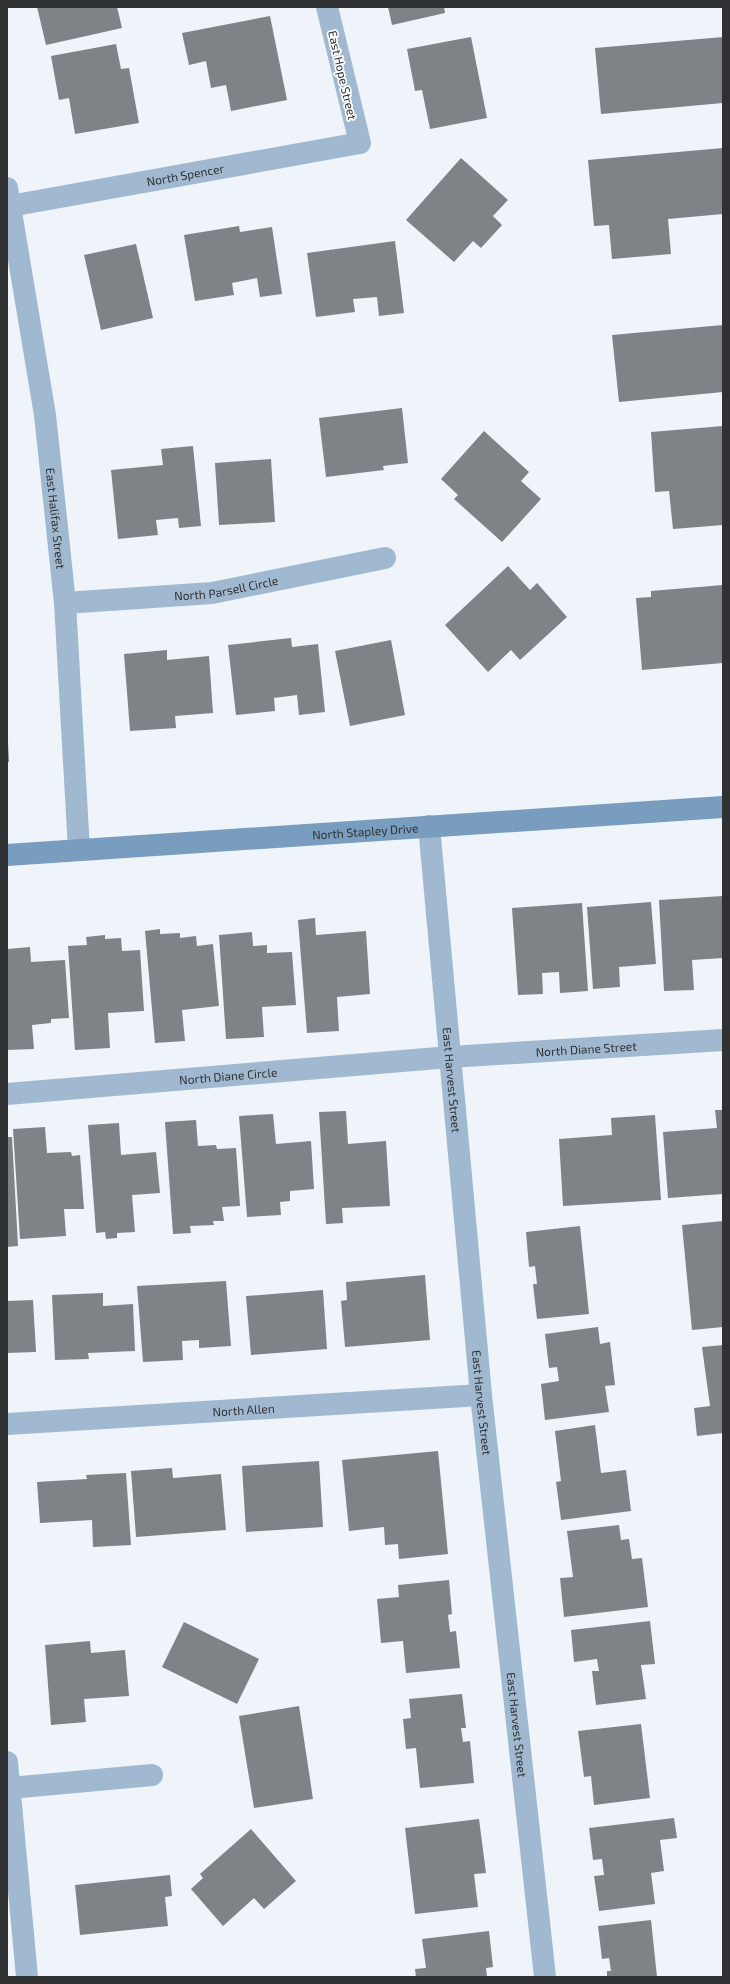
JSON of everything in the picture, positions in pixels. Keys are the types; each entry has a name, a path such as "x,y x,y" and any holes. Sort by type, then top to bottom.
{"main road":[{"name":"North Stapley Drive","path":"7,855 723,807"}],"street":[{"name":"East Hope Street","path":"327,7 360,143"},
{"name":"North Spencer","path":"9,197 360,143"},
{"name":"East Halifax Street","path":"9,197 45,415 65,603 79,850"},
{"name":"North Parsell Circle","path":"65,603 212,593 385,558"},
{"name":"East Harvest Street","path":"429,826 481,1395 546,1977"},
{"name":"North Diane Street","path":"450,1057 723,1040"},
{"name":"North Diane Circle","path":"7,1094 450,1057"},
{"name":"North Allen","path":"7,1424 481,1395"},
{"path":"7,1762 27,1977"},
{"path":"10,1788 152,1775"}],"building":[{"path":"37,7 117,7 122,28 46,45"},
{"path":"388,7 444,7 445,13 392,25"},
{"path":"270,16 287,100 231,111 226,85 211,88 206,61 189,65 182,33"},
{"path":"471,37 487,118 430,129 422,90 415,91 407,49"},
{"path":"723,37 723,103 601,114 595,48"},
{"path":"116,44 121,69 129,68 139,123 75,134 69,98 59,100 51,56"},
{"path":"723,148 723,214 668,219 671,254 612,259 609,225 594,226 588,160"},
{"path":"461,158 508,200 493,216 502,225 481,248 473,241 454,262 406,220"},
{"path":"239,226 240,232 272,227 282,294 260,297 257,278 232,283 234,295 195,301 184,235"},
{"path":"395,241 404,313 379,316 377,297 353,299 355,312 316,317 307,253"},
{"path":"136,244 153,318 101,330 84,255"},
{"path":"723,325 723,392 619,402 612,335"},
{"path":"402,408 408,463 383,466 384,470 326,477 319,418"},
{"path":"723,426 723,525 673,529 669,491 655,492 651,432"},
{"path":"484,431 529,472 521,481 541,499 502,542 454,499 458,495 441,479"},
{"path":"193,446 201,526 179,528 178,518 156,520 158,535 118,539 111,470 163,465 161,449"},
{"path":"271,459 275,522 219,525 215,463"},
{"path":"508,566 530,590 537,583 567,617 520,660 511,650 488,672 445,625"},
{"path":"723,585 723,663 642,670 636,598 651,597 651,591"},
{"path":"291,638 292,647 318,644 325,712 299,715 297,695 274,698 275,711 236,715 228,645"},
{"path":"391,640 405,715 350,726 335,651"},
{"path":"167,650 167,660 209,656 213,713 175,716 176,728 130,731 124,654"},
{"path":"8,742 9,762 7,762"},
{"path":"723,896 723,958 692,960 694,990 664,991 659,900"},
{"path":"651,902 656,964 619,967 620,987 593,989 587,907"},
{"path":"582,903 588,991 560,993 559,972 542,973 543,994 518,995 512,908"},
{"path":"315,918 316,935 366,931 370,994 337,997 339,1031 307,1033 298,920"},
{"path":"160,929 160,934 180,933 180,938 196,936 197,946 213,944 219,1006 182,1010 185,1041 155,1043 145,931"},
{"path":"252,932 253,946 267,945 267,953 292,952 296,1005 262,1007 264,1037 226,1039 219,935"},
{"path":"105,935 105,939 121,938 122,951 140,950 144,1011 108,1013 110,1048 75,1050 68,946 87,945 86,937"},
{"path":"30,947 31,962 65,960 69,1018 51,1019 51,1023 32,1025 34,1049 7,1050 7,949"},
{"path":"715,1110 723,1110 723,1194 668,1198 663,1132 717,1128"},
{"path":"346,1111 348,1144 386,1141 390,1206 342,1208 343,1223 326,1224 319,1112"},
{"path":"273,1114 276,1144 311,1141 314,1189 290,1191 290,1201 280,1202 281,1215 247,1217 239,1116"},
{"path":"655,1115 661,1200 563,1206 559,1139 612,1135 611,1118"},
{"path":"196,1120 198,1146 216,1145 217,1149 236,1148 240,1206 222,1207 224,1221 213,1221 214,1225 190,1226 191,1233 173,1234 165,1122"},
{"path":"119,1123 121,1155 156,1152 160,1193 132,1195 135,1232 117,1233 117,1238 106,1239 105,1232 96,1233 88,1125"},
{"path":"45,1127 47,1153 71,1152 72,1156 80,1155 84,1209 64,1209 66,1236 20,1239 13,1129"},
{"path":"7,1137 12,1137 18,1246 7,1247"},
{"path":"723,1221 723,1327 692,1330 682,1225"},
{"path":"580,1226 589,1314 537,1319 533,1284 537,1284 535,1266 529,1267 526,1232"},
{"path":"425,1275 430,1340 345,1347 341,1301 347,1300 346,1282"},
{"path":"226,1281 231,1346 199,1348 199,1340 182,1341 183,1360 143,1362 137,1286"},
{"path":"323,1290 327,1349 251,1355 246,1296"},
{"path":"103,1293 103,1306 133,1304 135,1351 88,1353 89,1359 55,1360 52,1295"},
{"path":"33,1300 36,1352 7,1353 7,1301"},
{"path":"598,1327 600,1344 610,1342 615,1385 605,1386 609,1412 545,1420 541,1384 559,1381 557,1367 549,1368 545,1334"},
{"path":"723,1345 723,1433 697,1436 694,1408 710,1406 702,1347"},
{"path":"595,1425 601,1473 626,1470 631,1511 561,1520 556,1482 561,1481 555,1431"},
{"path":"438,1451 448,1554 399,1559 398,1544 385,1545 384,1527 349,1531 342,1460"},
{"path":"319,1461 323,1527 246,1532 242,1466"},
{"path":"172,1468 173,1478 221,1474 226,1530 136,1537 131,1471"},
{"path":"126,1473 131,1545 93,1547 92,1520 40,1523 37,1482 87,1479 86,1475"},
{"path":"619,1525 621,1540 629,1539 632,1559 642,1558 648,1607 564,1617 560,1578 573,1577 567,1531"},
{"path":"449,1580 452,1614 448,1615 450,1632 456,1631 460,1668 406,1673 403,1641 381,1643 377,1599 399,1597 398,1585"},
{"path":"650,1621 655,1664 641,1665 646,1699 596,1705 592,1671 599,1671 597,1659 574,1662 571,1630"},
{"path":"184,1622 259,1659 237,1704 162,1667"},
{"path":"90,1641 91,1653 125,1650 129,1696 84,1699 86,1722 51,1725 45,1645"},
{"path":"462,1694 466,1728 461,1728 463,1742 470,1741 474,1783 420,1788 416,1748 406,1749 403,1719 411,1718 409,1699"},
{"path":"299,1706 313,1799 254,1808 239,1716"},
{"path":"641,1724 650,1798 594,1805 591,1776 584,1777 578,1731"},
{"path":"674,1818 677,1838 660,1840 664,1871 651,1873 655,1904 599,1911 594,1876 604,1875 602,1859 593,1860 589,1828"},
{"path":"479,1819 486,1873 474,1874 478,1907 415,1914 405,1828"},
{"path":"251,1829 296,1881 264,1909 254,1898 223,1926 191,1889 203,1878 200,1874"},
{"path":"170,1875 172,1896 165,1897 168,1926 80,1935 75,1885"},
{"path":"651,1920 657,1977 607,1977 607,1971 611,1971 609,1958 602,1959 598,1926"},
{"path":"489,1931 493,1967 486,1968 487,1977 416,1977 415,1969 426,1968 422,1939"}]}
